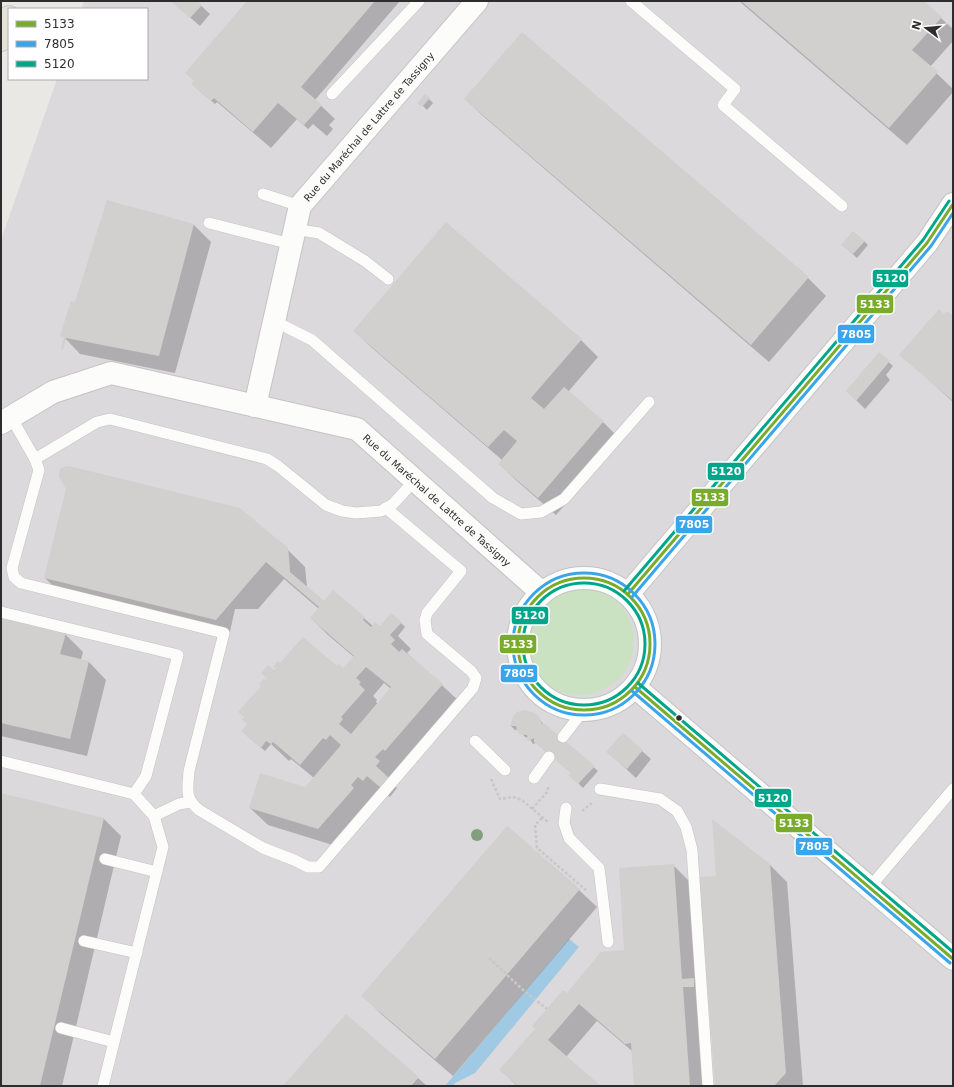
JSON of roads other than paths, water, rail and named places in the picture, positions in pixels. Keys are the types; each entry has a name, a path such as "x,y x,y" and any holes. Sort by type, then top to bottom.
{"highway":[{"path":"1,40 8,20"}],"street":[{"name":"Rue du Maréchal de Lattre de Tassigny","path":"255,406 300,206 477,1"},
{"path":"628,594 927,243 953,204"},
{"path":"927,243 953,221"},
{"name":"Rue du Maréchal de Lattre de Tassigny","path":"6,420 53,392 111,373 358,429 542,593"},
{"path":"576,578 594,578 612,584 628,594 641,610 649,629 650,649 646,670 635,687 620,700 602,709 583,711 561,707 542,697 528,680 520,663 517,644 520,625 529,607 542,593 557,583 576,578"},
{"path":"635,687 953,959"}],"lane":[{"path":"332,94 419,1"},
{"path":"631,1 735,89 723,105 842,206"},
{"path":"263,194 300,206"},
{"path":"209,223 293,236 319,233 364,261 388,279"},
{"path":"274,322 312,340 493,498 520,514 541,512 564,499 649,402"},
{"path":"35,459 97,422 110,419 267,459 278,466 326,505 342,511 356,513 381,511 393,504 414,480"},
{"path":"6,420 35,459 39,470 12,568 14,577 21,582 224,633 189,771 188,791 190,802 198,810 263,848 308,867 319,867 473,688 476,678 471,671 428,634 425,620 427,613 461,570 386,508"},
{"path":"1,612 178,655 146,776 134,794"},
{"path":"564,737 583,711"},
{"path":"475,741 502,767"},
{"path":"534,778 549,757"},
{"path":"1,761 134,794 154,816 163,847 103,1086"},
{"path":"600,789 660,799 677,811 686,827 692,850 708,1086"},
{"path":"870,887 953,789"},
{"path":"154,816 179,804 190,802"},
{"path":"566,808 564,823 569,838 599,868 608,942"},
{"path":"105,859 157,872"},
{"path":"84,941 136,953"},
{"path":"61,1028 114,1042"}],"water":[{"path":"569,939 579,947 475,1073 455,1083 453,1086 445,1086"}]}
